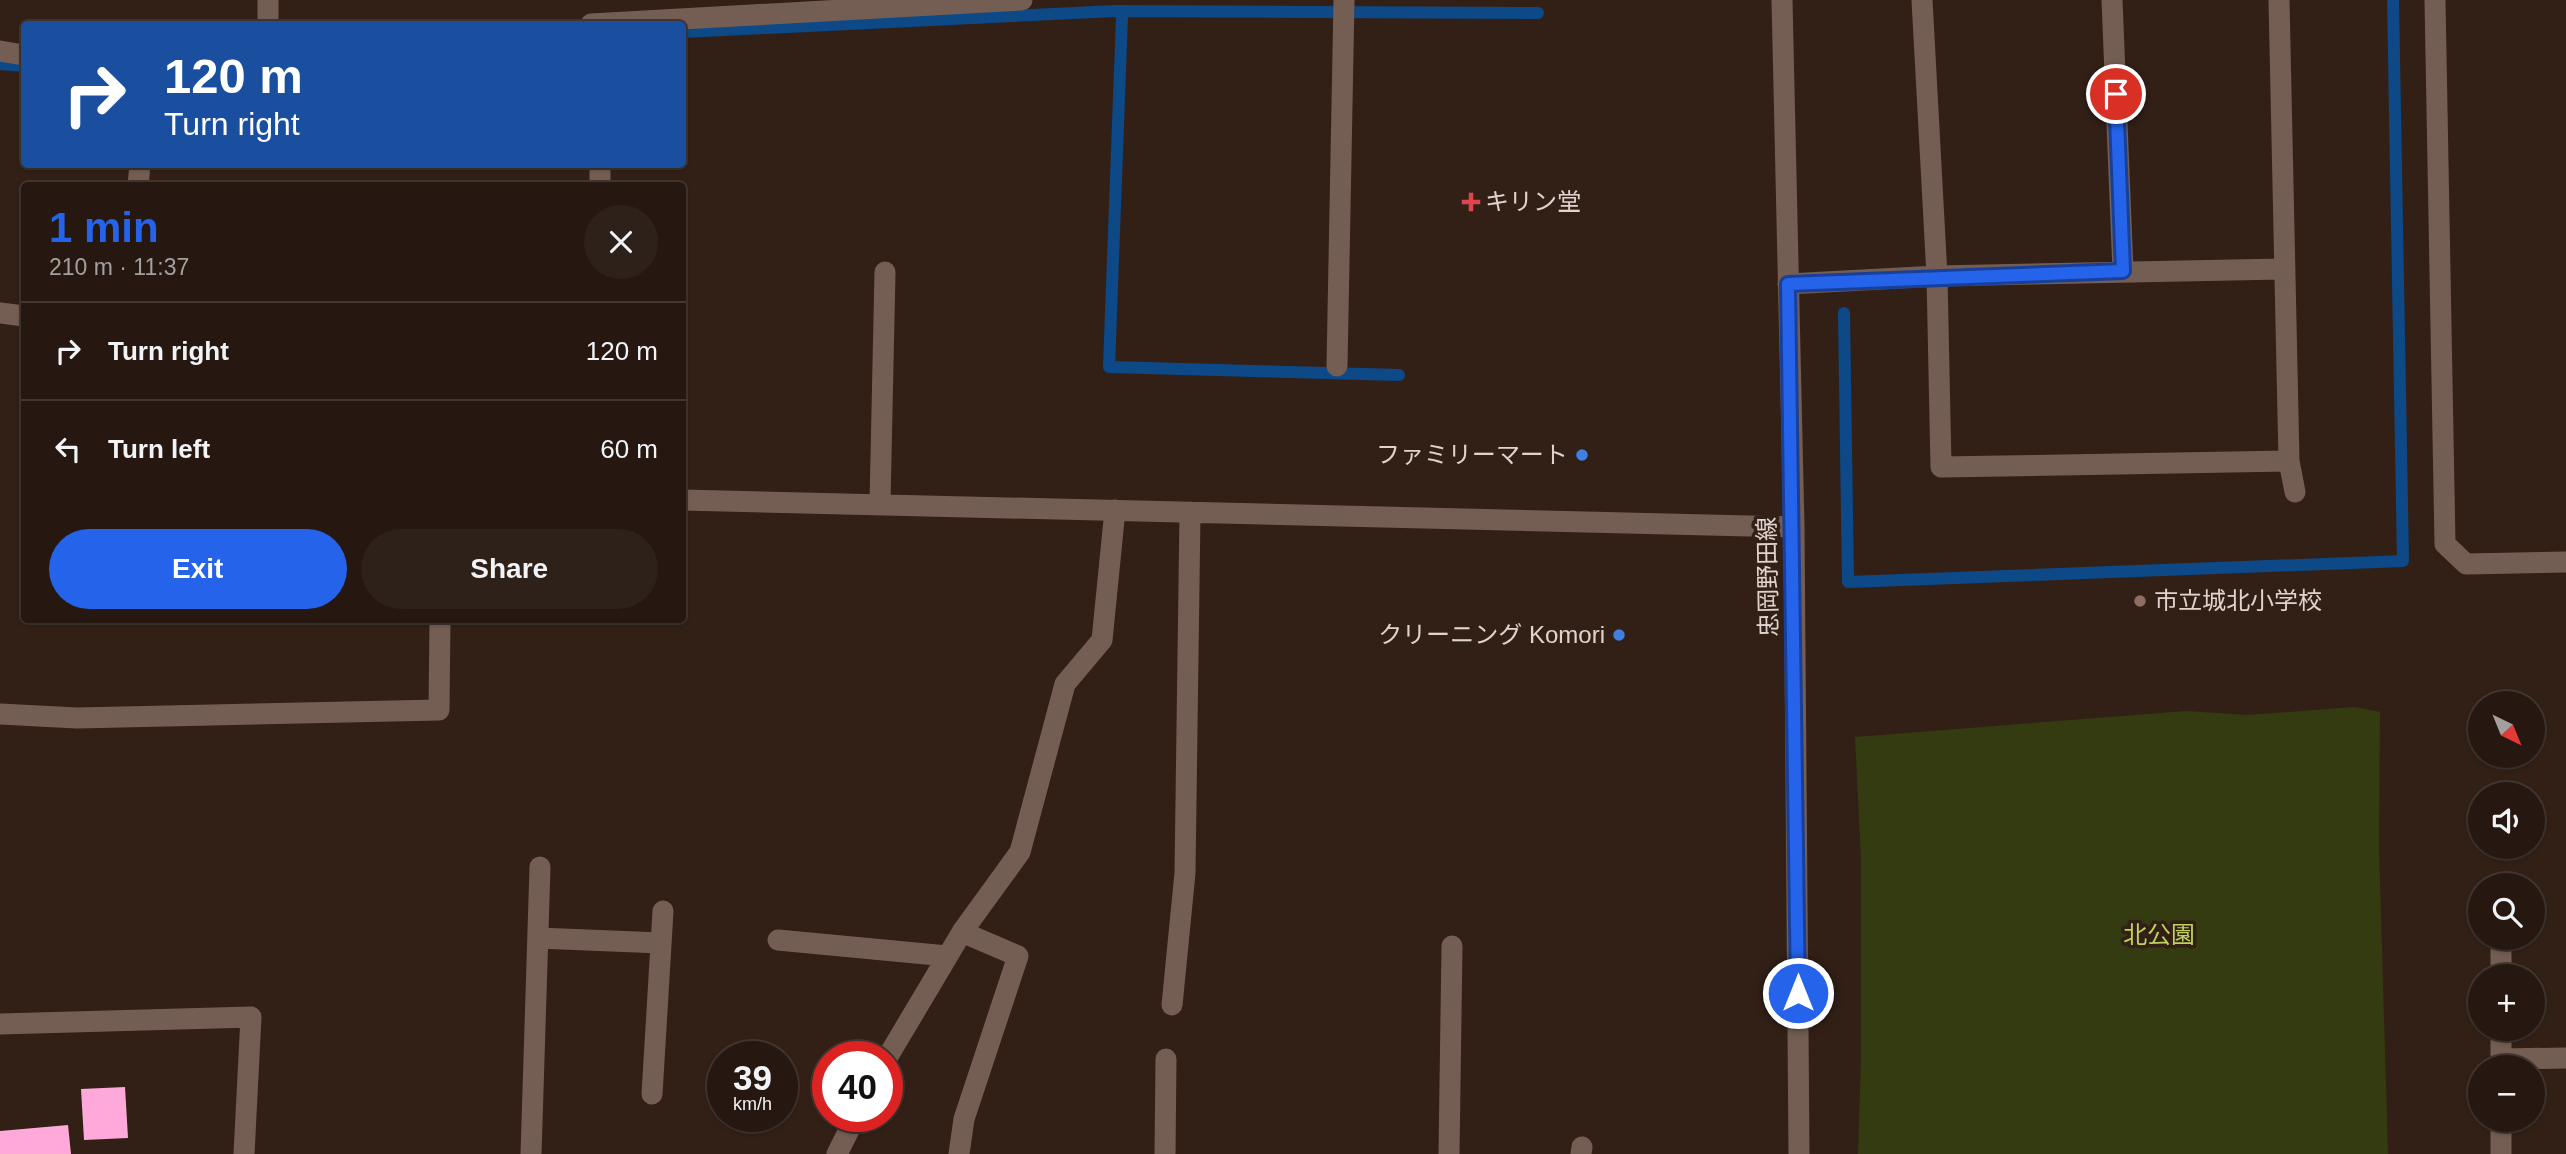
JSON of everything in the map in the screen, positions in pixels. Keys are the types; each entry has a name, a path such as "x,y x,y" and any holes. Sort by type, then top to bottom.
{"street":[{"path":"268,0 268,21"},
{"path":"606,21 629,10 1022,0"},
{"path":"1337,366 1344,0"},
{"name":"忠岡野田線","path":"1782,0 1794,527 1799,1154"},
{"path":"1922,0 1937,276 1941,467 2289,461"},
{"path":"2112,0 2123,271"},
{"path":"2278,0 2289,461 2295,492"},
{"path":"2435,0 2445,544 2466,564 2566,562"},
{"path":"0,51 21,54"},
{"path":"1788,284 1937,276 2283,269"},
{"path":"880,503 885,272"},
{"path":"0,313 21,316"},
{"path":"686,500 1794,527"},
{"path":"897,1041 962,932 1020,852 1065,684 1102,640 1115,510"},
{"path":"1172,1005 1185,873 1190,512"},
{"path":"0,714 77,718 439,710 440,623"},
{"path":"531,1154 540,867"},
{"path":"652,1094 663,911"},
{"path":"959,1154 964,1119 1018,956 962,932"},
{"path":"538,938 661,943"},
{"path":"779,940 947,956"},
{"path":"1449,1154 1452,946"},
{"path":"0,1024 251,1017 244,1154"},
{"path":"2545,1060 2566,1058"},
{"path":"1165,1154 1166,1059"},
{"path":"837,1154 848,1132"},
{"path":"2501,1132 2501,1154"}],"green space":[{"name":"北公園","path":"2355,707 2380,712 2379,847 2388,1154 1858,1154 1861,858 1855,737 2186,711 2248,715"}],"building":[{"path":"125,1087 128,1138 84,1140 81,1089"},
{"path":"68,1125 71,1154 0,1154 0,1131"}],"waterway":[{"path":"1844,313 1848,582 2403,561 2393,0"},
{"path":"686,32 1116,11 1538,13"},
{"path":"1122,17 1109,367 1399,375"},
{"path":"0,64 21,66"}],"place":[{"name":"キリン堂","path":"1471,202"},
{"name":"ファミリーマート","path":"1582,455"},
{"name":"市立城北小学校","path":"2140,601"},
{"name":"クリーニング Komori","path":"1619,635"}],"route":[{"path":"1798,993 1794,545 1788,284 1937,276 2123,271 2116,94"}]}
